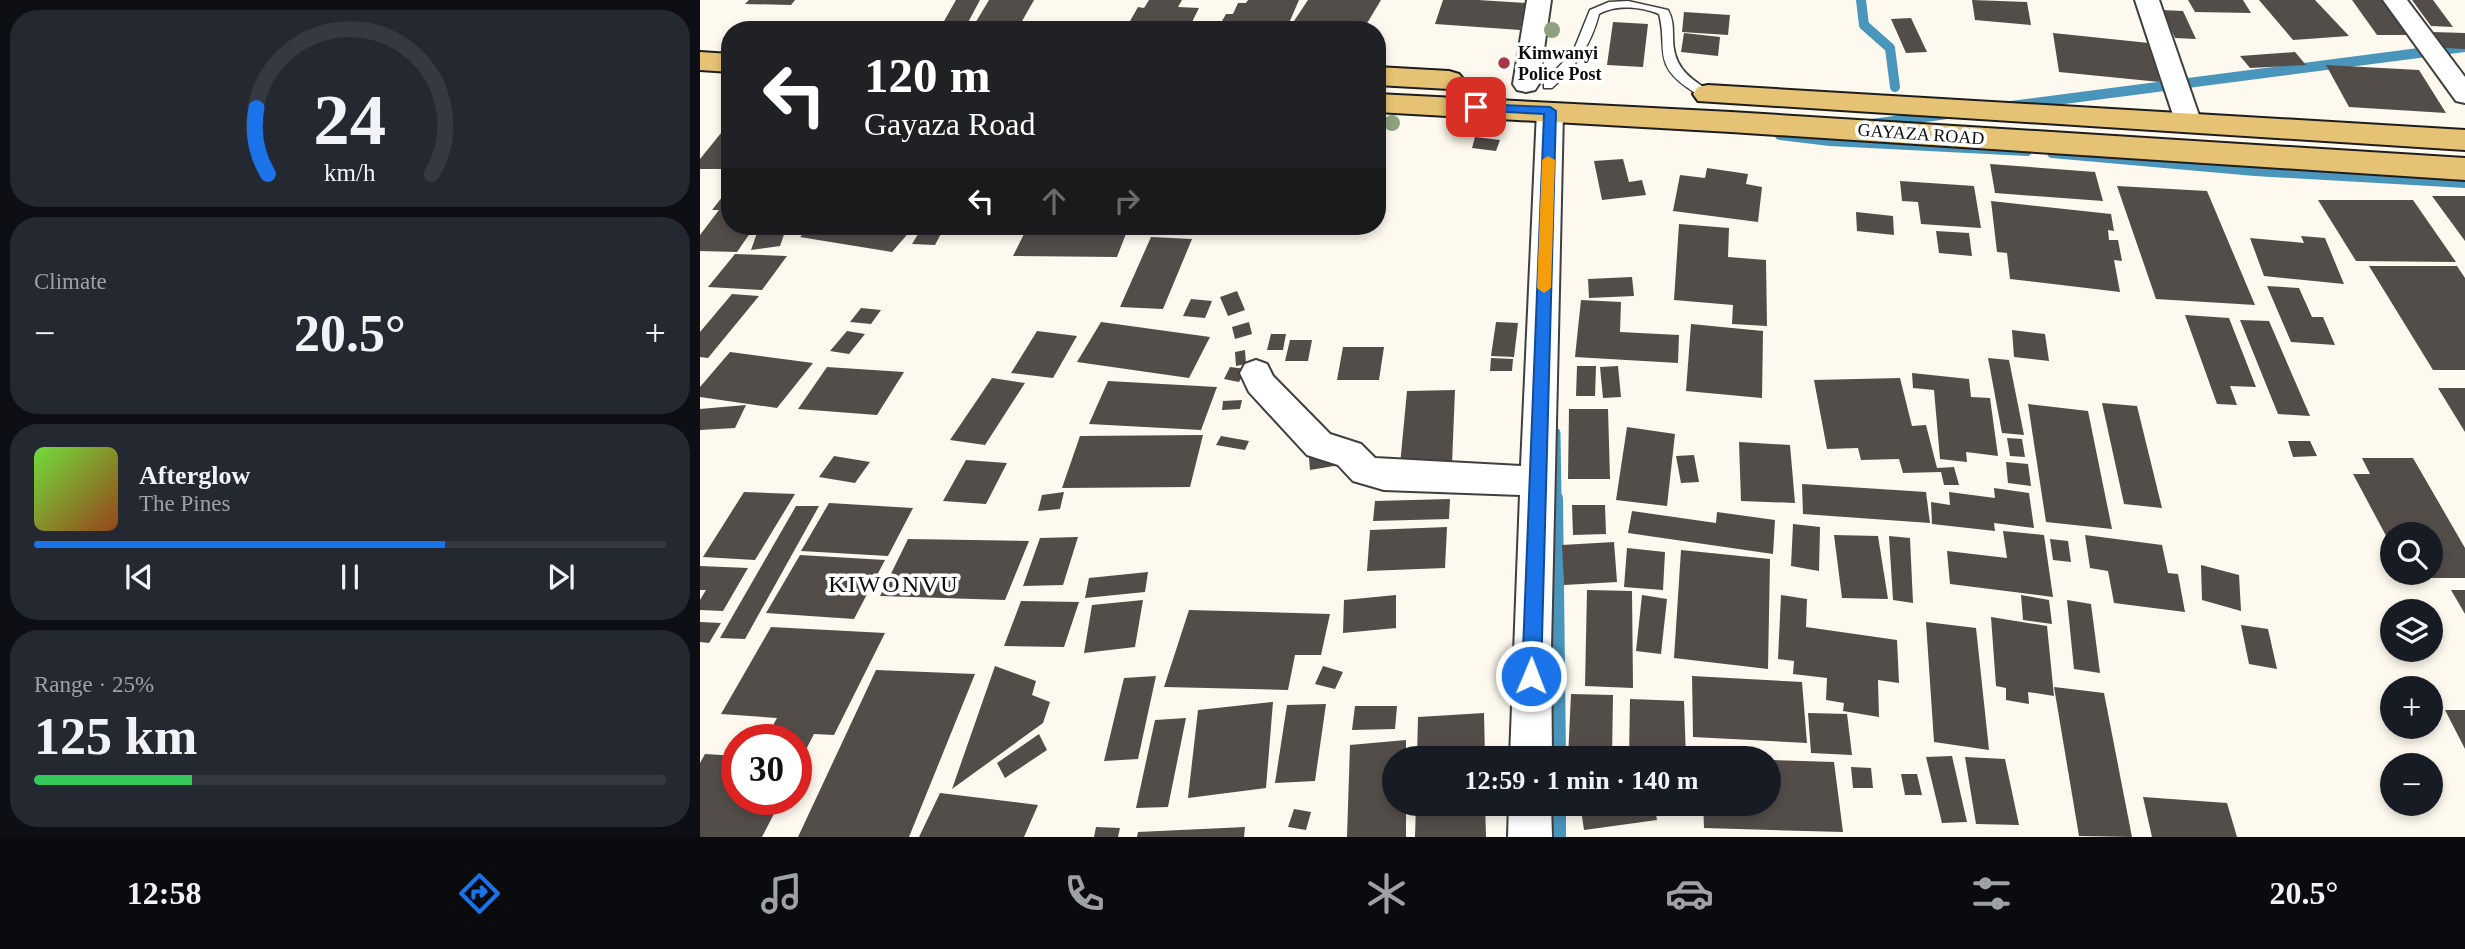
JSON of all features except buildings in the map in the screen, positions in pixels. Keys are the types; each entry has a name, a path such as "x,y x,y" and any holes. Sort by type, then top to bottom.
{"main road":[{"path":"700,61 721,62"},
{"name":"GAYAZA ROAD","path":"1386,77 1542,93 2465,169"},
{"name":"GAYAZA ROAD","path":"1386,102 1542,93 1704,93 2465,140"}],"street":[{"path":"1531,746 1542,93 1539,0"},
{"path":"2147,0 2189,124"},
{"path":"2395,0 2465,95"},
{"path":"1256,373 1261,383 1319,445 1349,454 1365,471 1384,475 1537,481"},
{"path":"1530,816 1530,837"}],"lane":[{"path":"1542,93 1578,57 1587,38 1594,12 1609,4 1664,12 1667,19 1666,45 1670,65 1688,83 1704,93"}],"waterway":[{"path":"1861,0 1864,25 1890,48 1895,87"},
{"path":"2011,106 2465,47"},
{"path":"1872,124 1947,114"},
{"path":"1795,133 1780,135 1830,141 2027,151"},
{"path":"2052,153 2255,171 2465,183"},
{"path":"1555,433 1556,499"},
{"path":"1556,498 1559,746"},
{"path":"1559,816 1559,837"}],"slow traffic":[{"path":"1544,288 1548,160"}],"place":[{"name":"Kimwanyi Police Post","path":"1504,63"}],"district":[{"name":"KIWONVU","path":"894,584"}],"route":[{"path":"1476,107 1550,111 1531,676"}]}
